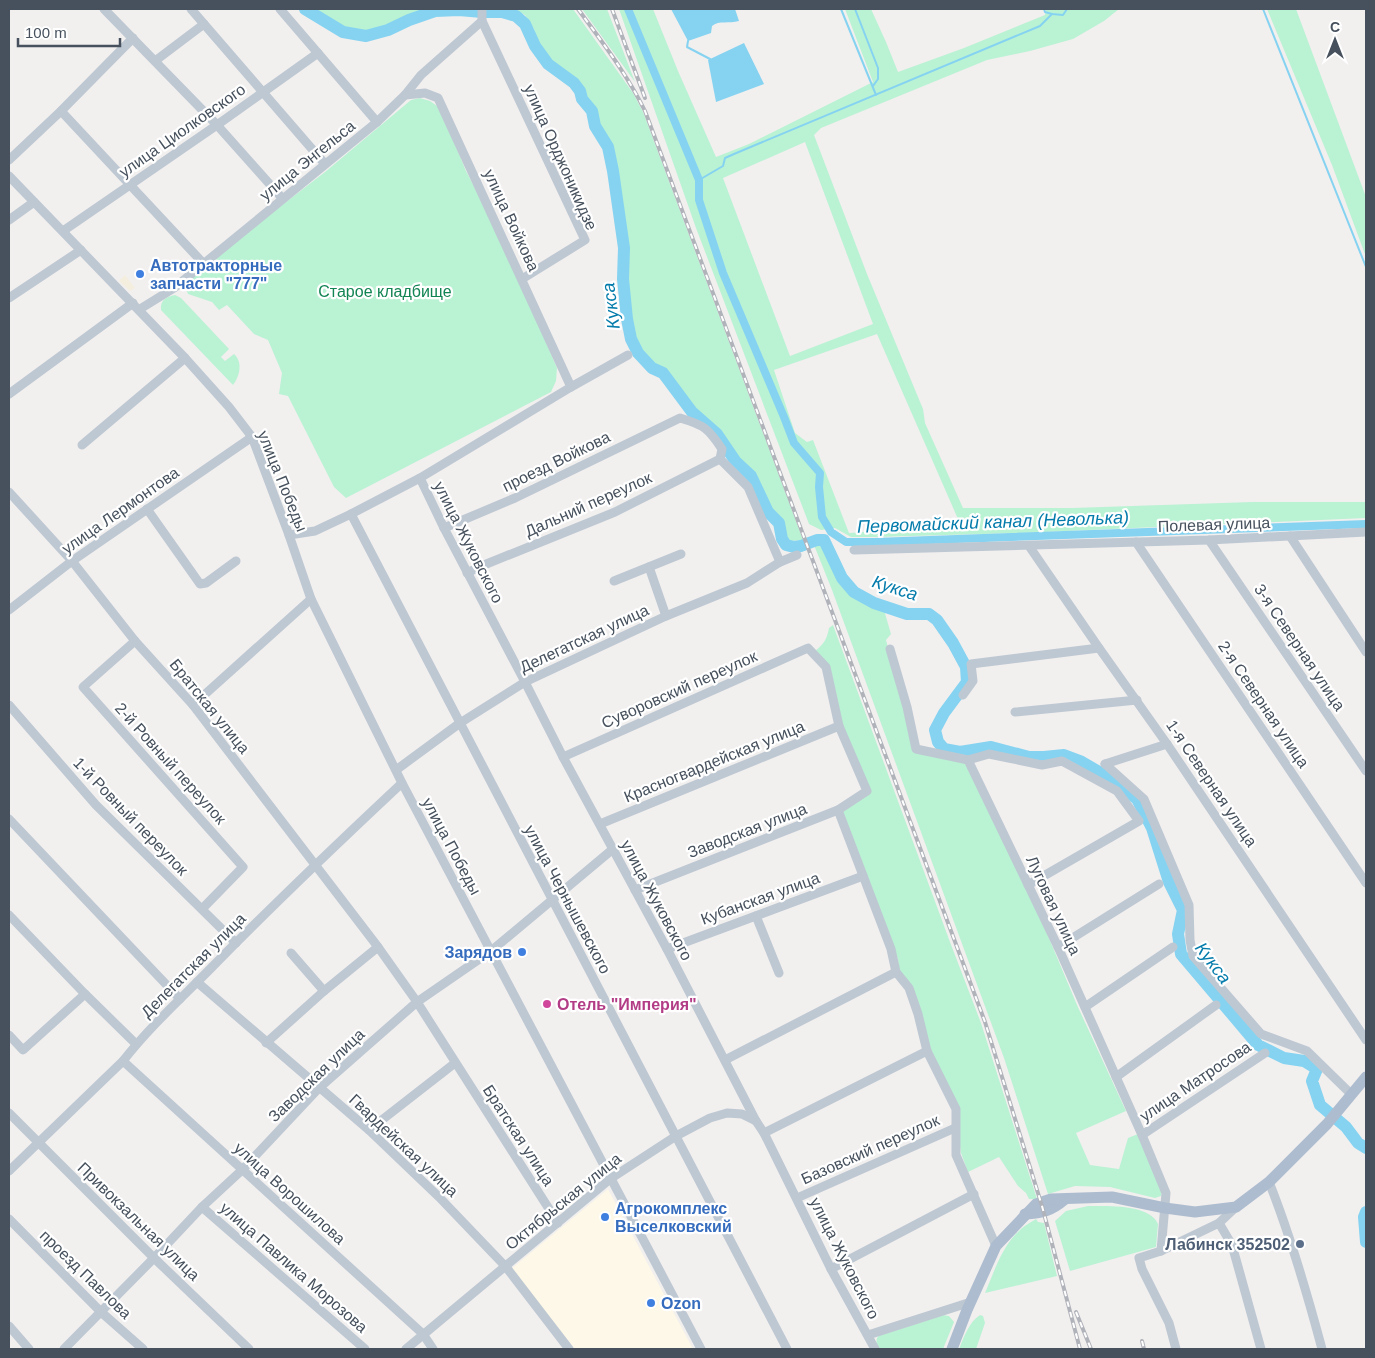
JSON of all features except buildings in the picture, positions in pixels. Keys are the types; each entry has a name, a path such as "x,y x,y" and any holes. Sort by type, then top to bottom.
{"main road":[{"path":"952,1349 996,1246 1036,1204 1051,1199 1112,1197 1195,1212 1236,1207 1269,1182 1327,1124 1351,1094 1365,1082"}],"street":[{"path":"104,9 217,125 282,198"},
{"path":"191,9 325,164"},
{"path":"280,9 377,122"},
{"path":"482,9 482,21"},
{"name":"улица Энгельса","path":"9,394 136,306 174,288 377,122 405,95 420,75 482,21"},
{"name":"улица Орджоникидзе","path":"482,21 585,240 522,279"},
{"path":"154,61 204,24"},
{"path":"9,160 61,111 133,38"},
{"name":"улица Циолковского","path":"63,232 318,53"},
{"name":"улица Войкова","path":"405,95 425,92 438,98 571,387"},
{"path":"61,111 203,263"},
{"name":"улица Победы","path":"9,176 185,358 229,407 252,437 311,599 402,783 701,1349"},
{"path":"9,220 34,202"},
{"path":"9,298 81,250"},
{"path":"289,535 315,531 420,478 628,355"},
{"path":"82,445 185,358"},
{"name":"проезд Войкова","path":"444,528 515,498 680,418 700,424 714,436 722,449 720,459"},
{"name":"улица Лермонтова","path":"9,610 72,561 252,437"},
{"path":"720,459 748,486 780,562"},
{"name":"Дальний переулок","path":"467,574 479,567 615,512 720,459"},
{"name":"улица Жуковского","path":"420,478 467,574 764,1133 831,1269 875,1349"},
{"name":"Братская улица","path":"9,492 72,561 135,641 193,705 378,947 417,1002 558,1223"},
{"path":"147,509 200,584 206,583 236,562"},
{"name":"улица Чернышевского","path":"351,514 787,1349"},
{"name":"Полевая улица","path":"854,550 1365,534"},
{"path":"1290,536 1366,652"},
{"name":"3-я Северная улица","path":"1209,540 1366,771"},
{"name":"2-я Северная улица","path":"1136,542 1366,883"},
{"name":"1-я Северная улица","path":"1029,546 1168,744 1366,1040"},
{"path":"614,581 681,554"},
{"name":"Делегатская улица","path":"396,770 460,723 525,682 666,616 747,583 780,562 797,555"},
{"path":"649,567 666,616"},
{"path":"193,705 311,599"},
{"name":"2-й Ровный переулок","path":"135,641 83,687 243,867 202,909"},
{"name":"Суворовский переулок","path":"563,756 808,648 826,667 839,726"},
{"path":"963,696 973,681 971,664 1099,648"},
{"path":"890,649 907,707 916,749 968,760 989,754 1042,765 1062,761 1117,791 1139,821 1028,885"},
{"path":"1015,712 1137,700"},
{"name":"1-й Ровный переулок","path":"9,705 96,805 236,943"},
{"name":"Заводская улица","path":"635,890 838,810 866,791 839,726"},
{"name":"Красногвардейская улица","path":"600,824 839,726"},
{"path":"1168,744 1105,764 1144,799 1189,905 1190,940 1193,956 1261,1034 1307,1051 1351,1094"},
{"name":"Луговая улица","path":"968,760 1058,947 1166,1193 1161,1251"},
{"name":"Делегатская улица","path":"9,1171 123,1061 136,1044 314,865 402,783"},
{"path":"838,810 891,949 896,972 909,988 918,1014 927,1051 956,1110 956,1156 996,1246"},
{"path":"9,819 180,999"},
{"name":"Заводская улица","path":"64,1349 202,1207 242,1170 319,1088 417,1002 490,951 613,850"},
{"name":"Кубанская улица","path":"667,949 863,876"},
{"path":"1058,947 1159,884"},
{"path":"9,915 136,1044"},
{"path":"756,916 780,973"},
{"path":"266,1043 324,991 378,947"},
{"path":"1085,1007 1173,947"},
{"path":"291,953 324,991"},
{"path":"724,1060 896,972"},
{"name":"Гвардейская улица","path":"197,982 369,1130 439,1197 506,1267 568,1349"},
{"path":"9,1035 24,1050 85,994"},
{"path":"1116,1077 1216,1005"},
{"path":"764,1133 927,1051"},
{"name":"улица Матросова","path":"1142,1135 1265,1053"},
{"name":"улица Ворошилова","path":"123,1061 423,1334 433,1349"},
{"path":"369,1130 455,1063"},
{"name":"Привокзальная улица","path":"9,1113 154,1258 249,1349"},
{"name":"Октябрьская улица","path":"406,1349 610,1179 676,1136 710,1118 727,1113 742,1114 756,1121"},
{"name":"Базовский переулок","path":"797,1198 955,1128"},
{"path":"1269,1182 1281,1212 1302,1278 1322,1349"},
{"path":"831,1269 974,1194"},
{"name":"улица Павлика Морозова","path":"202,1207 365,1349"},
{"path":"1176,1349 1169,1322 1142,1269 1140,1258 1161,1251 1219,1224 1236,1207"},
{"name":"проезд Павлова","path":"9,1219 101,1312 143,1349"},
{"path":"1219,1224 1232,1245 1261,1349"},
{"name":"улица Жуковского","path":"868,1335 971,1302"},
{"path":"9,1326 29,1349"}],"shaded area":[{"path":"608,1189 693,1349 575,1349 511,1269"}],"green space":[{"path":"311,9 429,9 387,28 366,32 338,25"},
{"path":"513,9 573,9 633,93 643,112 803,540 790,541 784,539 781,523 770,509 754,474 737,460 719,431 710,426 694,410 667,372 654,365 640,352 629,319 626,247 610,146 598,125 594,110 584,98 581,90 575,82 550,63 537,42 534,29 525,15"},
{"path":"582,9 607,9 635,82"},
{"path":"619,9 653,9 716,157 749,144 873,82 845,9 871,9 898,72 1045,15 1046,9 1119,9 1104,21 1073,39 987,60 821,128 814,135 867,274 923,409 925,423 963,508 1072,508 1252,502 1366,502 1366,518 1020,533 876,537 851,537 835,528 821,530 809,524 696,228","holes":["805,142 873,324 790,356 723,178","877,334 958,519 958,526 849,533 813,440 807,442 795,433 774,370"]},
{"path":"1267,9 1296,9 1366,197 1366,257 1332,165"},
{"name":"Старое кладбище","path":"420,98 430,101 440,108 466,171 499,234 557,368 556,381 551,392 346,498 334,487 288,396 279,394 282,373 268,340 254,334 227,305 219,310 212,302 188,294 184,284 189,277 325,172 411,100"},
{"path":"175,295 181,298 229,349 221,357 225,361 234,354 237,357 240,369 233,385 161,310 164,300"},
{"path":"814,545 824,545 845,588 863,600 884,610 891,634 886,640 915,748 966,763 1046,931 1077,1005 1126,1111 1076,1133 1090,1165 1119,1169 1128,1138 1138,1134 1162,1191 1161,1196 1155,1198 1110,1187 1075,1186 1048,1194 1004,1058"},
{"path":"833,625 981,1023 1037,1199 1029,1199 999,1157 968,1172 961,1153 958,1131 960,1113 931,1050 899,971 898,959 842,812 869,793 842,725 831,673 815,651 825,641 829,628"},
{"path":"1088,1206 1127,1208 1153,1217 1158,1224 1156,1247 1070,1271 1055,1221 1066,1211"},
{"path":"1036,1219 1038,1222 1044,1223 1057,1276 985,1293 1008,1244 1014,1236"},
{"path":"943,1315 949,1316 954,1322 943,1349 879,1349 877,1345 876,1341 880,1334"},
{"path":"980,1315 983,1316 985,1323 976,1349 959,1349 970,1326"}],"sand":[{"path":"125,275 135,288 130,291 119,281"}],"water":[{"path":"671,9 735,9 739,21 715,24 712,26 711,33 688,41"},
{"path":"744,43 764,84 716,102 708,60"}],"waterway":[{"name":"Кукса","path":"305,9 343,32 366,36 388,30 435,11 502,12 516,16 525,24 535,46 548,64 574,83 580,91 582,99 592,111 595,126 608,147 624,248 623,279 627,319 631,339 638,353 652,368 663,373 692,412 717,434 736,462 751,476 768,512 779,523 782,539 786,545 794,547 817,540 824,540 842,578 854,592 874,603 907,614 929,614 937,620 953,643 966,667 967,682 944,713 935,730 938,742 944,749 960,752 991,747 1029,757 1064,755 1080,761 1113,780 1137,799 1152,828 1169,882 1183,910 1178,934 1181,954 1258,1045 1284,1058 1304,1061 1317,1069 1312,1081 1320,1105 1346,1127 1358,1143 1366,1148"},
{"name":"Первомайский канал (Неволька)","path":"628,9 699,180 699,200 723,273 794,443 820,473 819,487 822,517 831,532 846,542 875,542 1366,524"},
{"path":"841,9 876,95"},
{"path":"855,9 878,68 878,79 873,86"},
{"path":"1044,9 1045,12 1063,15 1067,9"},
{"path":"1263,9 1366,267"},
{"path":"699,180 723,166 725,158 1040,26 1052,14"},
{"path":"688,41 687,47 710,59"},
{"name":"Кукса","path":"1366,1212 1364,1217 1366,1242"}],"railway":[{"path":"578,9 622,71 645,111 985,1022 1042,1206 1080,1349"},
{"path":"612,9 645,98"},
{"path":"1076,1312 1091,1349"},
{"path":"1142,1341 1144,1349"}],"place":[{"name":"Автотракторные запчасти \"777\"","path":"140,274"},
{"name":"Зарядов","path":"522,952"},
{"name":"Отель \"Империя\"","path":"547,1004"},
{"name":"Агрокомплекс Выселковский","path":"605,1217"},
{"name":"Лабинск 352502","path":"1300,1244"},
{"name":"Ozon","path":"651,1303"}]}
